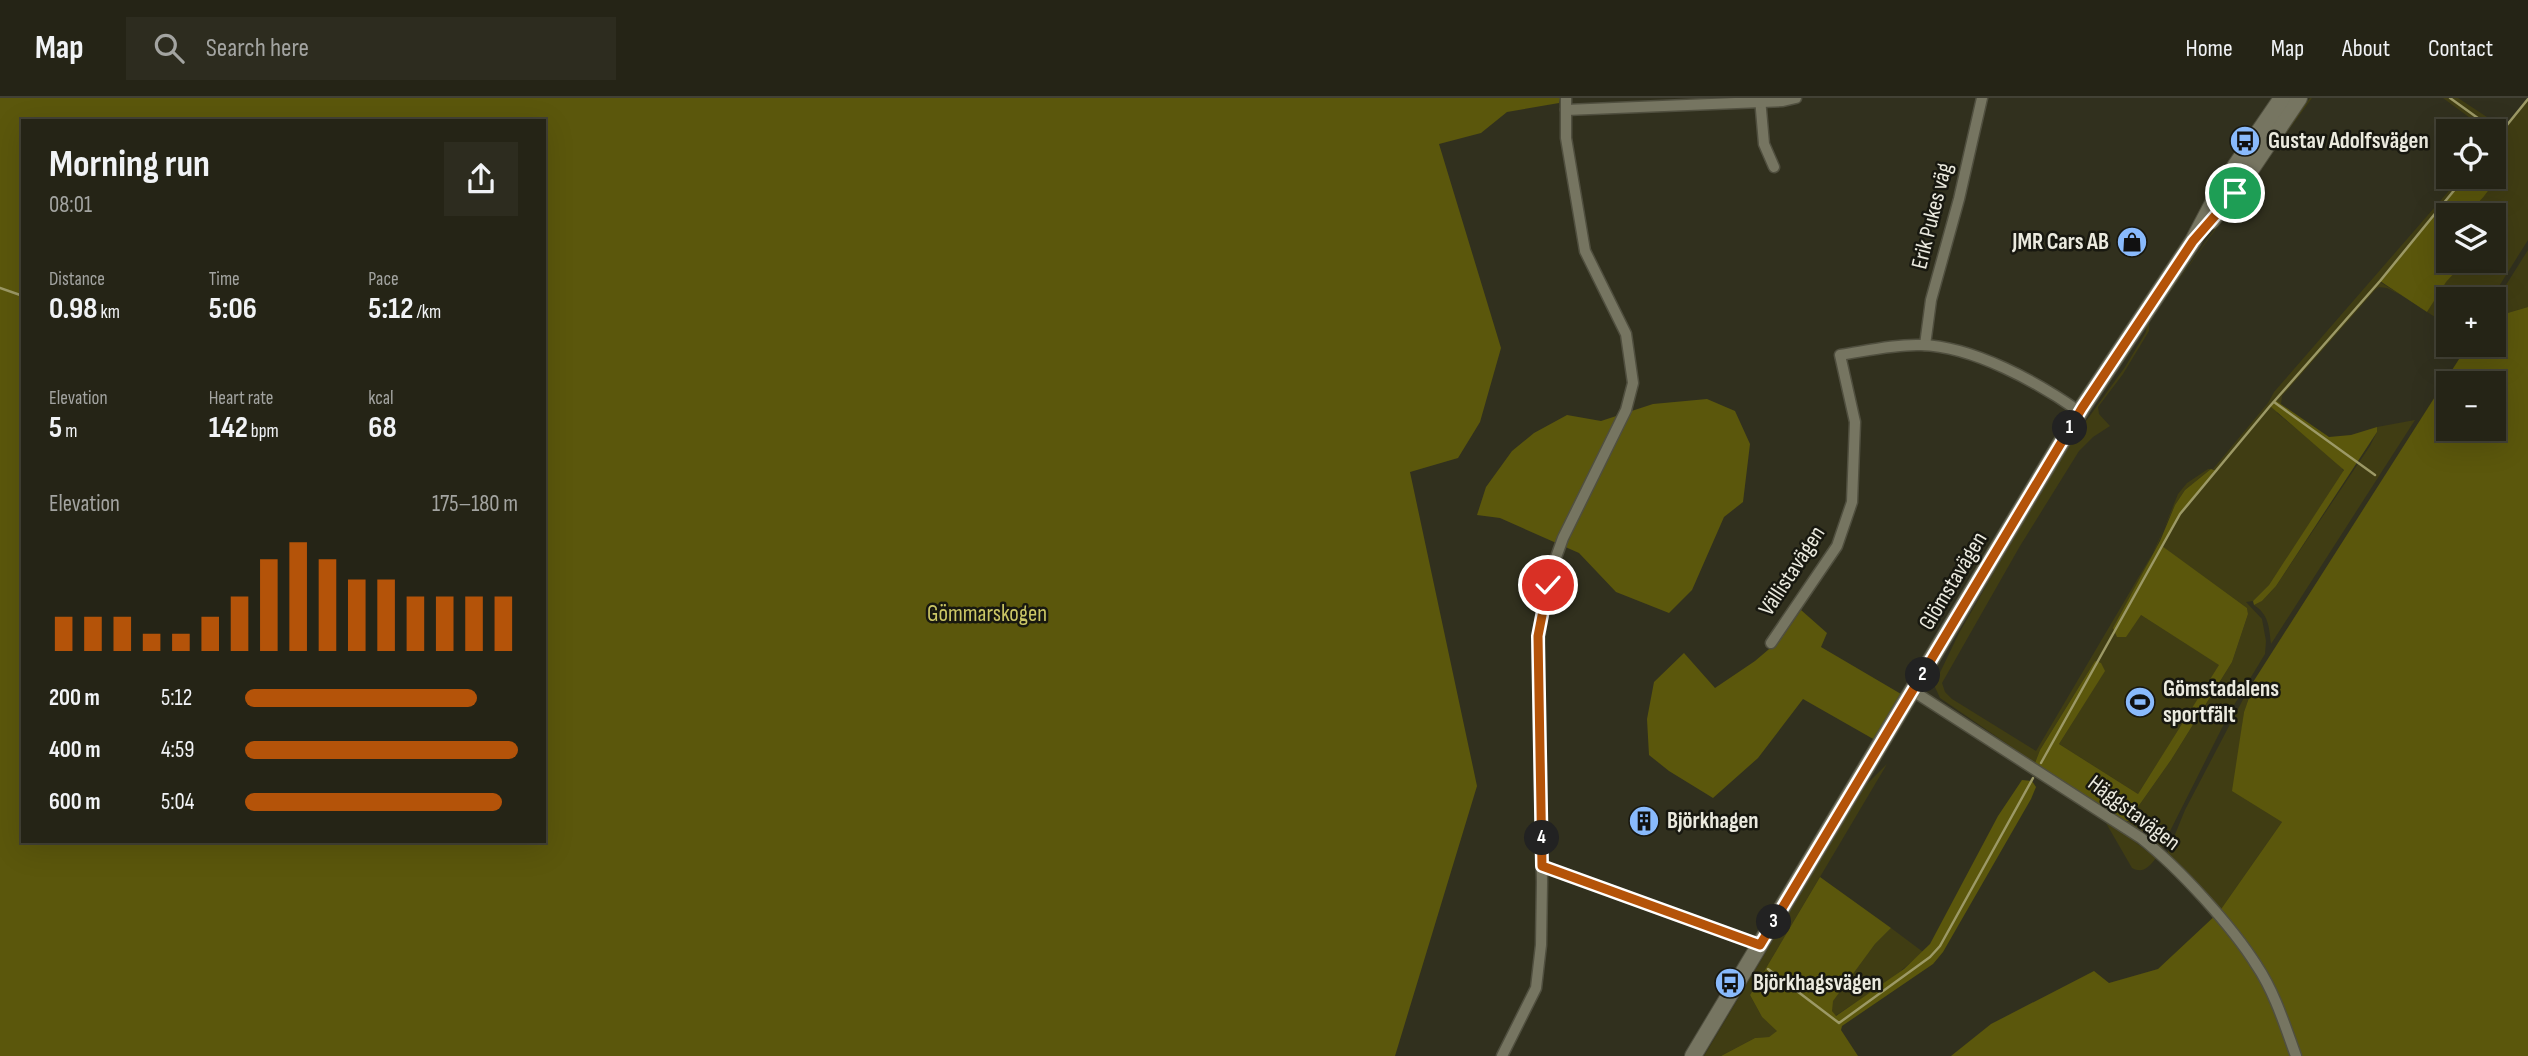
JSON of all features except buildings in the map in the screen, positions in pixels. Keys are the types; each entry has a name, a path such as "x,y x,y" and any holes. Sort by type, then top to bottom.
{"main road":[{"name":"Glömstavägen","path":"1693,1056 2080,412 2193,241 2223,184 2281,98"},
{"name":"Glömstavägen","path":"2193,241 2235,193 2299,98"}],"street":[{"path":"1502,1056 1536,988 1542,930 1538,647 1542,615 1550,574 1563,538 1626,410 1633,383 1626,334 1585,251 1568,149 1566,104 1760,100 1783,102 1796,98"},
{"name":"Erik Pukes väg","path":"1924,345 1931,300 1959,199 1982,98"},
{"path":"1760,100 1764,144 1774,167"},
{"path":"1924,345 1954,351 2014,371 2080,412"},
{"name":"Vällistavägen","path":"1771,643 1837,546 1852,502 1855,422 1840,355 1924,345"},
{"name":"Häggstavägen","path":"1913,691 2158,852 2204,900 2258,967 2296,1056"},
{"path":"1542,866 1760,945"}],"shaded area":[{"name":"Gömstadalens sportfält","path":"2312,98 2153,315 2149,331 2123,374 2098,407 2099,414 2110,426 2093,437 2079,451 2020,546 1942,683 1945,692 2036,751 2152,554 2143,574 2141,615 2220,665 2138,794 2059,744 2104,671 2095,661 2040,750 2035,763 1940,698 1934,685 1959,633 2076,435 2125,367 2146,332 2147,323"},
{"path":"2443,98 2458,98 2490,119 2472,119"},
{"path":"2528,99 2528,240 2499,287 2442,287 2454,273 2506,273 2506,203 2476,203 2488,189 2506,189 2506,124"},
{"path":"2451,189 2455,189 2444,203 2438,203"},
{"path":"2436,206 2436,213 2380,282 2401,295 2387,288 2376,289 2282,396 2281,404 2275,401 2277,413 2340,464 2344,472 2269,585 2253,601 2246,602 2262,619 2266,641 2265,654 2231,710 2161,849 2127,824 2128,821 2171,760 2232,662 2248,614 2247,608 2161,546 2180,514 2216,471 2213,469 2268,403 2274,392"},
{"path":"2528,250 2528,307 2506,313 2505,287"},
{"path":"2436,297 2436,318 2427,312"},
{"path":"2415,420 2271,644 2265,617 2254,605 2262,601 2276,586 2370,446 2377,427"},
{"path":"2211,469 2185,490 2164,529 2178,494 2187,483"},
{"path":"2248,690 2251,692 2244,712 2239,751 2282,822 2219,912 2167,854 2185,810"},
{"path":"1887,764 1750,995 1762,1017 1778,1031 1769,1037 1755,1038 1721,1056 1704,1056 1866,785"},
{"path":"2106,823 2156,858 2143,870 2132,868"},
{"path":"1891,928 1923,952 1890,980 1835,1016 1832,1001 1875,944"}],"green space":[{"name":"Gömmarskogen","path":"0,98 1560,98 1559,103 1507,112 1481,133 1439,144 1501,348 1480,422 1458,458 1410,472 1477,786 1395,1056 0,1056"},
{"path":"2455,189 2489,189 2477,203 2444,203"},
{"path":"2436,212 2436,273 2454,273 2443,287 2436,287 2436,298 2427,312 2380,281"},
{"path":"2528,307 2528,1056 1951,1056 1991,1024 2094,971 2109,983 2158,969 2219,912 2282,822 2232,791 2244,712 2251,692 2248,690 2436,395 2436,441 2506,441 2506,371 2451,371 2460,357 2506,357 2506,313"},
{"path":"1707,399 1735,411 1750,444 1743,502 1724,517 1692,590 1669,613 1616,592 1579,553 1500,518 1477,515 1486,487 1512,451 1534,433 1567,415 1601,421 1653,404"},
{"path":"2275,400 2329,437 2351,435 2377,427 2377,432 2276,586 2262,601 2254,605 2253,601 2269,585 2344,470 2270,406"},
{"path":"2211,469 2217,471 2180,514 2162,546 2247,608 2248,614 2232,662 2171,760 2128,821 2125,821 2035,763 2040,750 2095,661 2101,663 2105,671 2059,744 2138,794 2219,665 2141,615 2126,637 2117,637 2113,628 2160,541 2175,505 2185,490"},
{"path":"1801,610 1827,633 1821,647 1901,694 1875,740 1803,699 1758,758 1713,798 1669,771 1649,755 1647,719 1654,682 1684,653 1715,688 1755,661 1781,639"},
{"path":"2022,780 2032,781 2036,787 2031,799 1943,952 1933,964 1842,1026 1841,1030 1858,1056 1721,1056 1755,1038 1769,1037 1777,1031 1762,1017 1750,995 1820,877 1891,928 1875,944 1833,1001 1832,1011 1836,1016 1904,969 1930,944 1998,816"}],"waterway":[{"path":"2450,98 2479,119"},
{"path":"2506,126 2528,99"},
{"path":"2041,763 2180,514 2455,189"},
{"path":"0,288 21,295"},
{"path":"2274,402 2375,475"},
{"path":"1768,969 1839,1023 1930,957 1940,946 2033,778"}],"place":[{"name":"Gustav Adolfsvägen","path":"2245,141"},
{"name":"JMR Cars AB","path":"2132,242"},
{"name":"Gömstadalens sportfält","path":"2140,702"},
{"name":"Björkhagen","path":"1644,821"},
{"name":"Björkhagsvägen","path":"1730,983"}],"route":[{"path":"1548,585 1538,636 1542,866 1760,945 2082,408 2193,241 2235,193"}]}
